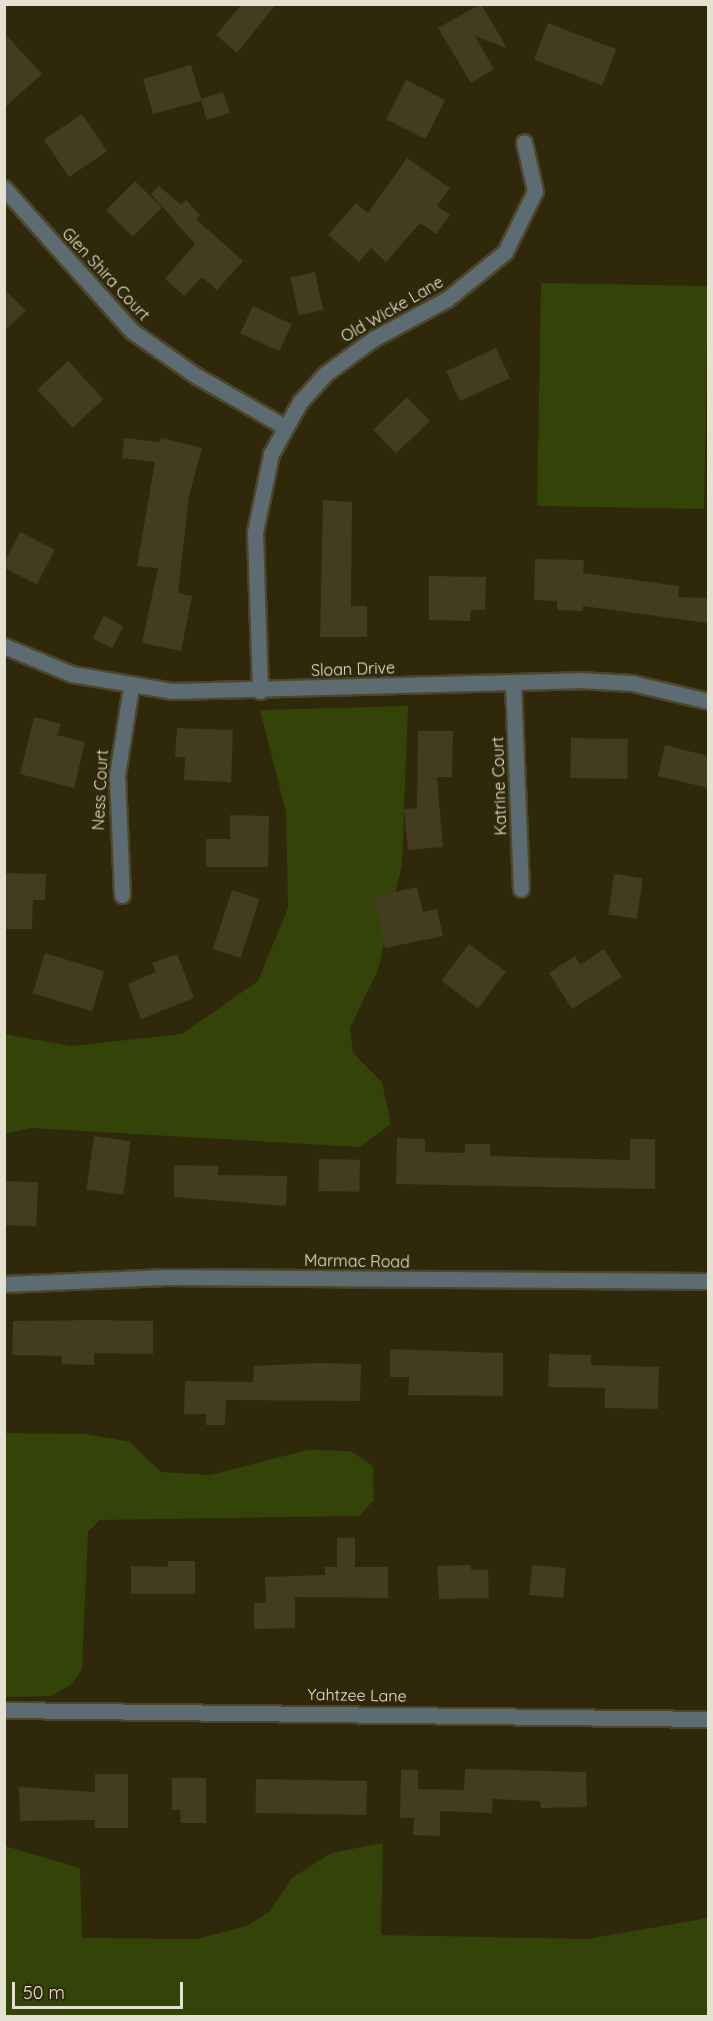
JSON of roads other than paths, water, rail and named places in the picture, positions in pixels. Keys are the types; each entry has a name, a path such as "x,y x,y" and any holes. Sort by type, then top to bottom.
{"street":[{"name":"Old Wicke Lane","path":"260,690 255,532 262,486 285,427 325,374 353,351 447,299 505,252 535,191 524,142"},
{"name":"Glen Shira Court","path":"4,189 132,331 195,375 285,427"},
{"name":"Sloan Drive","path":"4,646 72,674 131,687 260,690 513,682 632,683 708,701"},
{"name":"Katrine Court","path":"513,682 521,889"},
{"name":"Ness Court","path":"122,895 116,785 131,687"},
{"name":"Marmac Road","path":"4,1284 166,1277 708,1281"},
{"name":"Yahtzee Lane","path":"4,1710 708,1719"}]}
